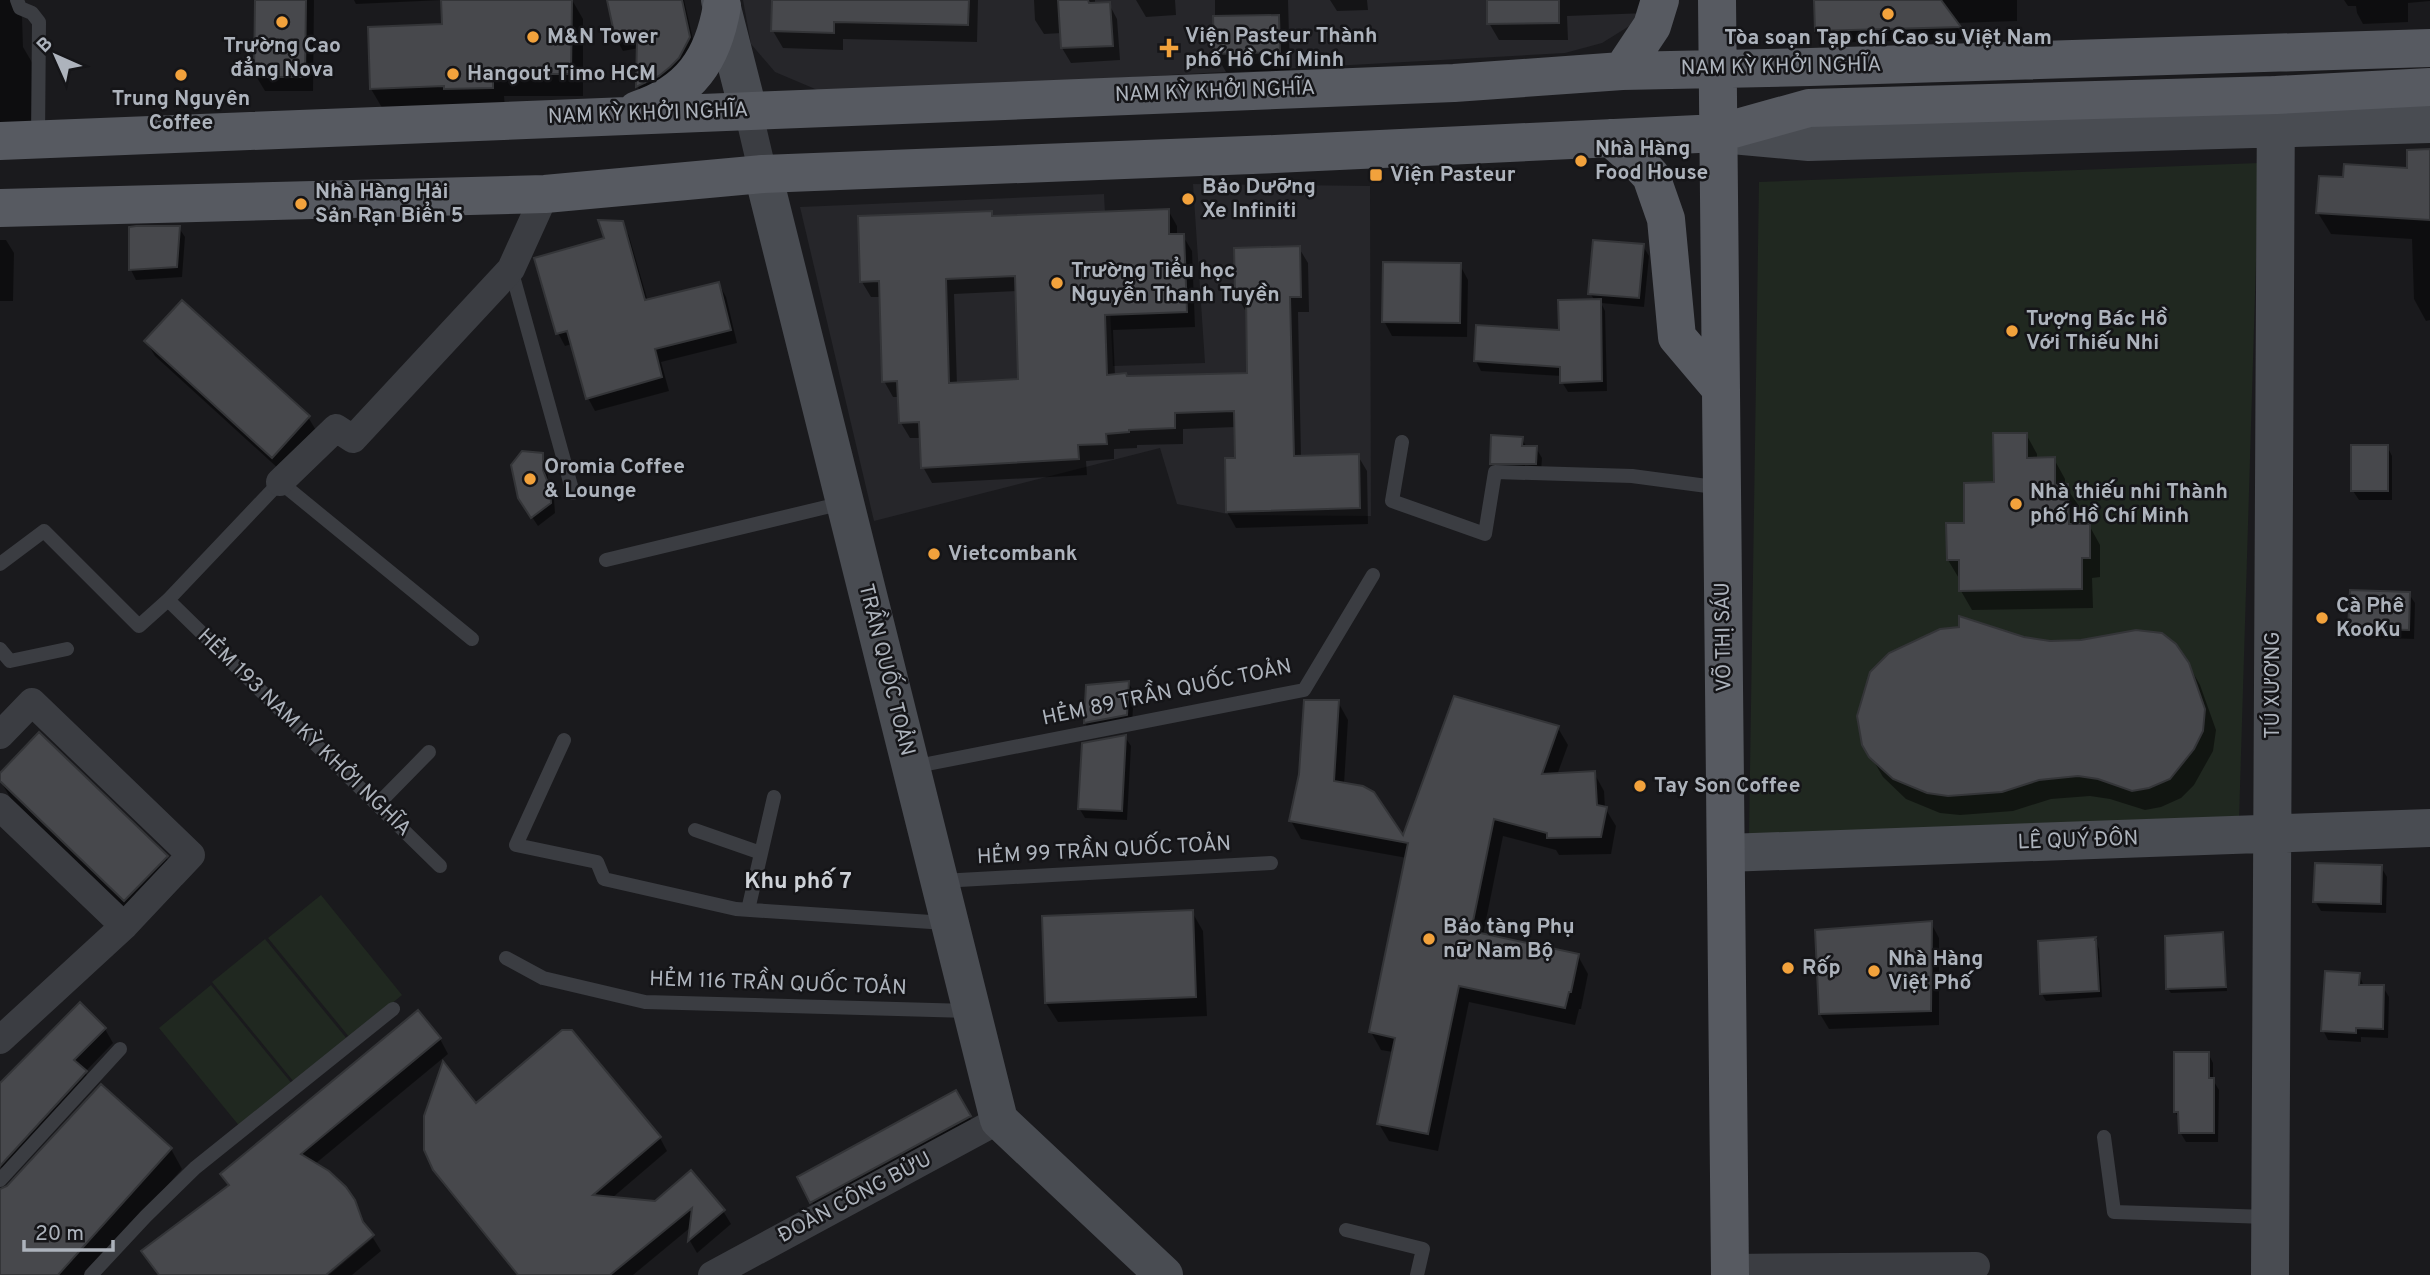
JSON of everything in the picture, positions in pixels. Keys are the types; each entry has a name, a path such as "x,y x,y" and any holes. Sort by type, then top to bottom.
{"main road":[{"path":"1622,71 1652,26 1660,0"},
{"name":"VÕ THỊ SÁU","path":"1717,0 1730,1271"},
{"path":"621,115 648,107 676,92 693,75 717,34 721,3"},
{"name":"NAM KỲ KHỞI NGHĨA","path":"0,141 1454,83 1622,71 2430,48"},
{"name":"NAM KỲ KHỞI NGHĨA","path":"0,208 545,194 763,174 1719,133 1809,108 2276,112 2430,88"},
{"path":"1611,138 1651,176 1666,219 1678,337 1721,389"}],"street":[{"name":"TRẦN QUỐC TOẢN","path":"721,3 999,1120"},
{"name":"NAM KỲ KHỞI NGHĨA","path":"2276,112 2430,124"},
{"name":"TÚ XƯƠNG","path":"2270,1275 2276,112"},
{"path":"280,482 336,428 353,439 511,269 545,194"},
{"path":"0,735 32,702 191,855 124,926 0,1040"},
{"path":"0,807 124,926"},
{"name":"LÊ QUÝ ĐÔN","path":"1726,853 2430,828"},
{"path":"999,1120 1164,1275"},
{"name":"ĐOÀN CÔNG BỬU","path":"712,1275 999,1120"},
{"path":"1730,1271 1976,1266"}],"lane":[{"path":"17,0 20,8 33,13 39,22 38,140"},
{"path":"511,269 573,493"},
{"path":"1402,442 1392,501 1485,534 1495,472 1632,476 1722,488"},
{"path":"0,564 44,531 139,626 280,482 472,639"},
{"path":"606,560 845,503"},
{"name":"HẺM 89 TRẦN QUỐC TOẢN","path":"911,767 1304,690 1373,575"},
{"name":"HẺM 193 NAM KỲ KHỞI NGHĨA","path":"167,600 440,866"},
{"path":"0,649 10,661 67,649"},
{"path":"564,740 516,845 597,862 604,879 748,910 950,923"},
{"path":"377,805 429,752"},
{"path":"748,910 774,797"},
{"path":"695,830 761,853"},
{"name":"HẺM 99 TRẦN QUỐC TOẢN","path":"939,881 1270,863"},
{"name":"HẺM 116 TRẦN QUỐC TOẢN","path":"506,958 543,978 645,1002 972,1012"},
{"path":"91,1275 195,1168 393,1009"},
{"path":"0,1180 120,1049"},
{"path":"2104,1137 2114,1212 2270,1217"},
{"path":"1346,1230 1423,1249 1418,1275"}],"shaded area":[{"name":"Viện Pasteur Thành phố Hồ Chí Minh","path":"743,0 1650,0 1639,20 1602,43 1565,53 827,94 775,72 751,44"},
{"path":"2259,163 2239,820 1749,837 1759,182"},
{"path":"1193,184 1370,186 1371,516 1233,515 1177,504 1160,448 874,521 800,207 1104,194 1113,366 1205,363"},
{"path":"321,895 402,995 350,1038 268,938"},
{"path":"265,939 347,1039 294,1082 212,982"},
{"path":"211,985 293,1085 241,1128 159,1028"}],"building":[{"path":"255,0 306,0 305,77 254,77"},
{"path":"441,0 572,0 571,74 493,74 493,88 444,89 444,86 370,89 368,27 442,24"},
{"path":"607,0 682,0 690,37 679,58 659,76 636,87 637,38 616,42"},
{"path":"772,0 969,0 968,25 834,22 834,33 771,31"},
{"path":"1058,0 1110,2 1113,46 1061,48"},
{"path":"1487,0 1559,0 1559,23 1487,24"},
{"name":"Tòa soạn Tạp chí Cao su Việt Nam","path":"1814,0 1941,0 1961,27 1815,31"},
{"path":"1279,15 1280,52 1214,54 1213,16"},
{"path":"2430,149 2430,220 2316,213 2319,176 2343,177 2344,164 2407,168 2407,150"},
{"path":"1169,209 1169,234 1184,234 1187,312 1105,315 1107,375 1247,373 1246,294 1235,294 1234,248 1300,246 1301,297 1290,297 1294,456 1359,454 1360,508 1226,512 1225,458 1235,458 1234,411 1175,413 1175,428 1106,434 1107,444 1078,445 1079,459 921,468 919,422 899,423 897,381 882,382 879,281 860,282 858,216 992,211 992,216","holes":["1015,276 1018,379 949,383 946,279"]},
{"path":"598,220 623,221 645,300 719,282 731,330 655,349 662,377 586,399 567,331 556,334 534,258 604,238"},
{"path":"180,226 177,267 129,270 129,227"},
{"path":"1593,240 1644,244 1639,298 1588,294"},
{"path":"1383,262 1461,263 1460,323 1382,322"},
{"path":"1601,299 1602,381 1560,383 1560,367 1474,361 1476,325 1559,330 1558,300"},
{"path":"182,300 310,416 272,458 144,341"},
{"name":"Nhà thiếu nhi Thành phố Hồ Chí Minh","path":"1993,433 2027,433 2027,458 2055,457 2055,485 2068,484 2069,524 2090,524 2090,558 2082,558 2082,589 1959,591 1959,560 1947,560 1946,523 1964,523 1964,483 1994,482"},
{"path":"1491,435 1523,437 1522,446 1537,446 1536,464 1490,464"},
{"path":"2351,445 2388,445 2388,491 2351,491"},
{"name":"Oromia Coffee & Lounge","path":"522,451 543,453 543,470 550,488 551,503 531,518 518,498 511,465"},
{"path":"2350,590 2410,592 2409,630 2348,628"},
{"path":"1959,616 2024,637 2050,641 2081,640 2136,630 2162,633 2176,644 2189,663 2205,709 2203,731 2194,749 2170,779 2149,788 2132,791 2098,779 2078,776 2039,780 2002,792 1948,796 1927,793 1893,779 1869,757 1862,745 1857,716 1870,672 1889,653 1940,629 1959,627"},
{"path":"1129,681 1127,715 1084,723 1086,685"},
{"path":"1454,696 1559,726 1542,774 1595,771 1597,805 1607,807 1601,837 1547,838 1547,833 1494,819 1471,931 1579,954 1565,1008 1459,986 1428,1134 1377,1124 1395,1038 1369,1032 1408,843 1289,821 1299,774 1304,700 1339,700 1334,781 1363,786 1374,792 1403,835"},
{"path":"39,732 168,856 124,901 0,781 0,773"},
{"path":"1126,735 1122,811 1078,809 1082,743"},
{"path":"2315,863 2382,865 2381,904 2313,902"},
{"path":"1193,910 1196,997 1045,1003 1042,916"},
{"name":"Nhà Hàng Việt Phố","path":"1932,921 1931,1011 1819,1014 1815,930"},
{"path":"2223,932 2226,987 2166,989 2165,936"},
{"path":"2096,937 2099,991 2040,994 2038,941"},
{"path":"2325,971 2360,973 2359,985 2384,985 2383,1029 2356,1028 2356,1033 2321,1031"},
{"path":"80,1002 106,1028 74,1060 87,1071 0,1166 0,1083"},
{"path":"418,1010 441,1038 301,1154 329,1171 346,1187 355,1200 363,1222 374,1235 326,1275 159,1275 141,1251 229,1185 220,1174"},
{"path":"562,1030 572,1030 661,1137 593,1195 655,1201 691,1170 725,1210 688,1241 692,1208 610,1275 518,1275 433,1170 424,1150 424,1116 443,1061 476,1103"},
{"path":"2174,1052 2209,1052 2209,1078 2214,1078 2214,1133 2179,1133 2178,1112 2174,1112"},
{"path":"101,1084 172,1148 58,1275 0,1275 0,1189 7,1186"},
{"path":"956,1090 971,1116 810,1203 797,1177"}],"place":[{"name":"Tòa soạn Tạp chí Cao su Việt Nam","path":"1888,14"},
{"name":"Trường Cao đẳng Nova","path":"282,22"},
{"name":"M&N Tower","path":"533,37"},
{"name":"Viện Pasteur Thành phố Hồ Chí Minh","path":"1169,48"},
{"name":"Hangout Timo HCM","path":"453,74"},
{"name":"Trung Nguyên Coffee","path":"181,75"},
{"name":"Nhà Hàng Food House","path":"1581,161"},
{"name":"Viện Pasteur","path":"1376,175"},
{"name":"Bảo Dưỡng Xe Infiniti","path":"1188,199"},
{"name":"Nhà Hàng Hải Sản Rạn Biển 5","path":"301,204"},
{"name":"Trường Tiểu học Nguyễn Thanh Tuyền","path":"1057,283"},
{"name":"Tượng Bác Hồ Với Thiếu Nhi","path":"2012,331"},
{"name":"Oromia Coffee & Lounge","path":"530,479"},
{"name":"Nhà thiếu nhi Thành phố Hồ Chí Minh","path":"2016,504"},
{"name":"Vietcombank","path":"934,554"},
{"name":"Cà Phê KooKu","path":"2322,618"},
{"name":"Tay Son Coffee","path":"1640,786"},
{"name":"Bảo tàng Phụ nữ Nam Bộ","path":"1429,939"},
{"name":"Rốp","path":"1788,968"},
{"name":"Nhà Hàng Việt Phố","path":"1874,971"}],"district":[{"name":"Khu phố 7","path":"798,882"}]}
